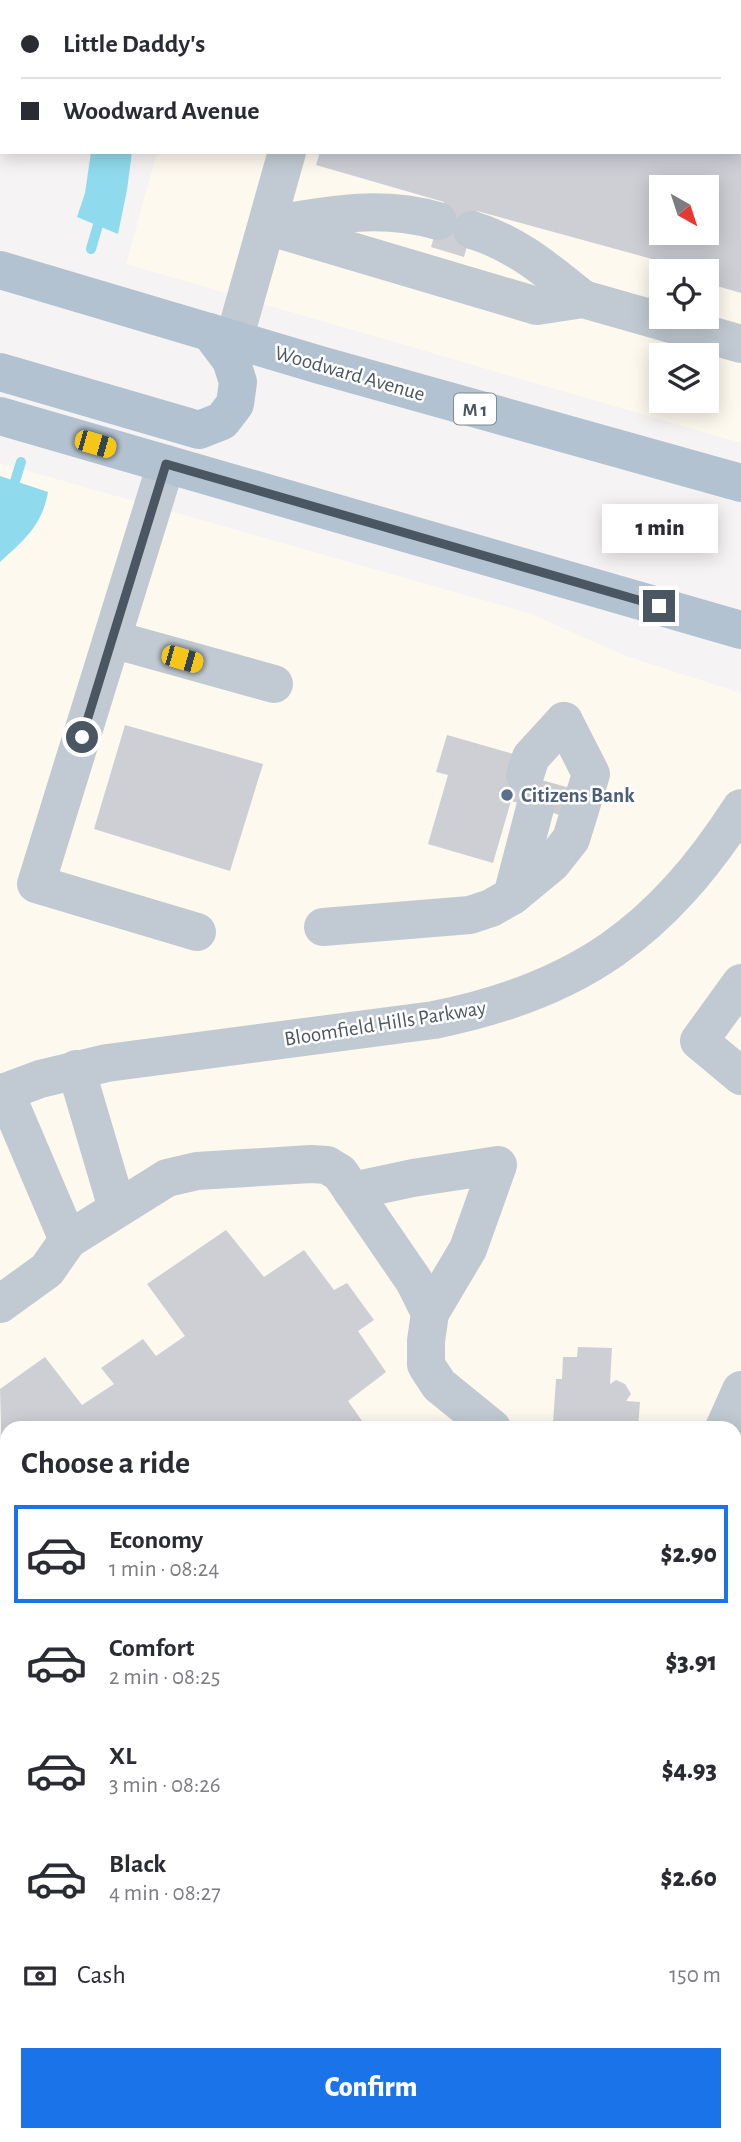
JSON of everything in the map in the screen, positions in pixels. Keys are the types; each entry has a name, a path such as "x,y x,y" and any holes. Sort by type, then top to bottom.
{"main road":[{"name":"Woodward Avenue","path":"0,270 222,336 741,483"},
{"path":"0,372 199,430 222,421 235,404 238,382 222,336"},
{"path":"0,416 741,630"}],"street":[{"path":"222,336 267,226 286,154"},
{"path":"267,226 341,213 411,213 494,237 517,248 583,299 741,344"},
{"path":"267,226 537,306 583,299"},
{"path":"166,464 36,884 197,932"},
{"path":"112,639 274,684"},
{"path":"323,927 470,915 491,908 512,896 552,863 571,839 591,774 564,721 567,767 539,794 512,896"},
{"name":"Bloomfield Hills Parkway","path":"2,1093 76,1069 139,1058 433,1020 474,1011 543,989 600,958 656,915 699,867 741,808"},
{"path":"741,983 699,1041 741,1076"},
{"path":"76,1069 117,1208"},
{"path":"2,1093 68,1240"},
{"path":"0,1304 47,1270 68,1240 167,1178 197,1171 311,1164 327,1165 340,1173 414,1281 430,1313"},
{"path":"352,1191 413,1178 498,1165 468,1250 430,1313 426,1341 426,1365 439,1385 483,1421"},
{"path":"727,1421 741,1391"}],"shaded area":[{"path":"156,154 741,154 741,443 126,264"},
{"path":"0,463 529,613 626,656 741,693 741,1421 0,1421"}],"water":[{"path":"91,154 132,154 118,234 77,217 85,193"},
{"path":"0,476 48,492 37,523 0,562"}],"building":[{"path":"319,154 741,154 741,293 719,287 719,259 652,259 477,211 464,257 431,247 444,202 316,165"},
{"path":"125,725 263,764 230,871 94,829"},
{"name":"Citizens Bank","path":"447,735 524,757 519,774 574,789 566,816 511,801 493,863 428,844 448,775 436,772"},
{"path":"226,1230 264,1277 304,1250 334,1290 347,1283 374,1320 358,1331 386,1372 348,1401 362,1421 1,1421 0,1389 45,1357 82,1405 114,1384 101,1368 143,1339 156,1356 185,1336 147,1284"},
{"path":"578,1347 612,1348 610,1384 616,1380 625,1384 631,1394 626,1401 640,1402 639,1421 553,1421 556,1379 562,1379 563,1357 577,1357"}],"waterway":[{"path":"91,249 98,225"},
{"path":"15,481 21,462"}],"tunnel":[{"path":"553,813 561,786"}],"place":[{"name":"Citizens Bank","path":"507,795"}],"route":[{"path":"82,737 166,464 659,606"}]}
